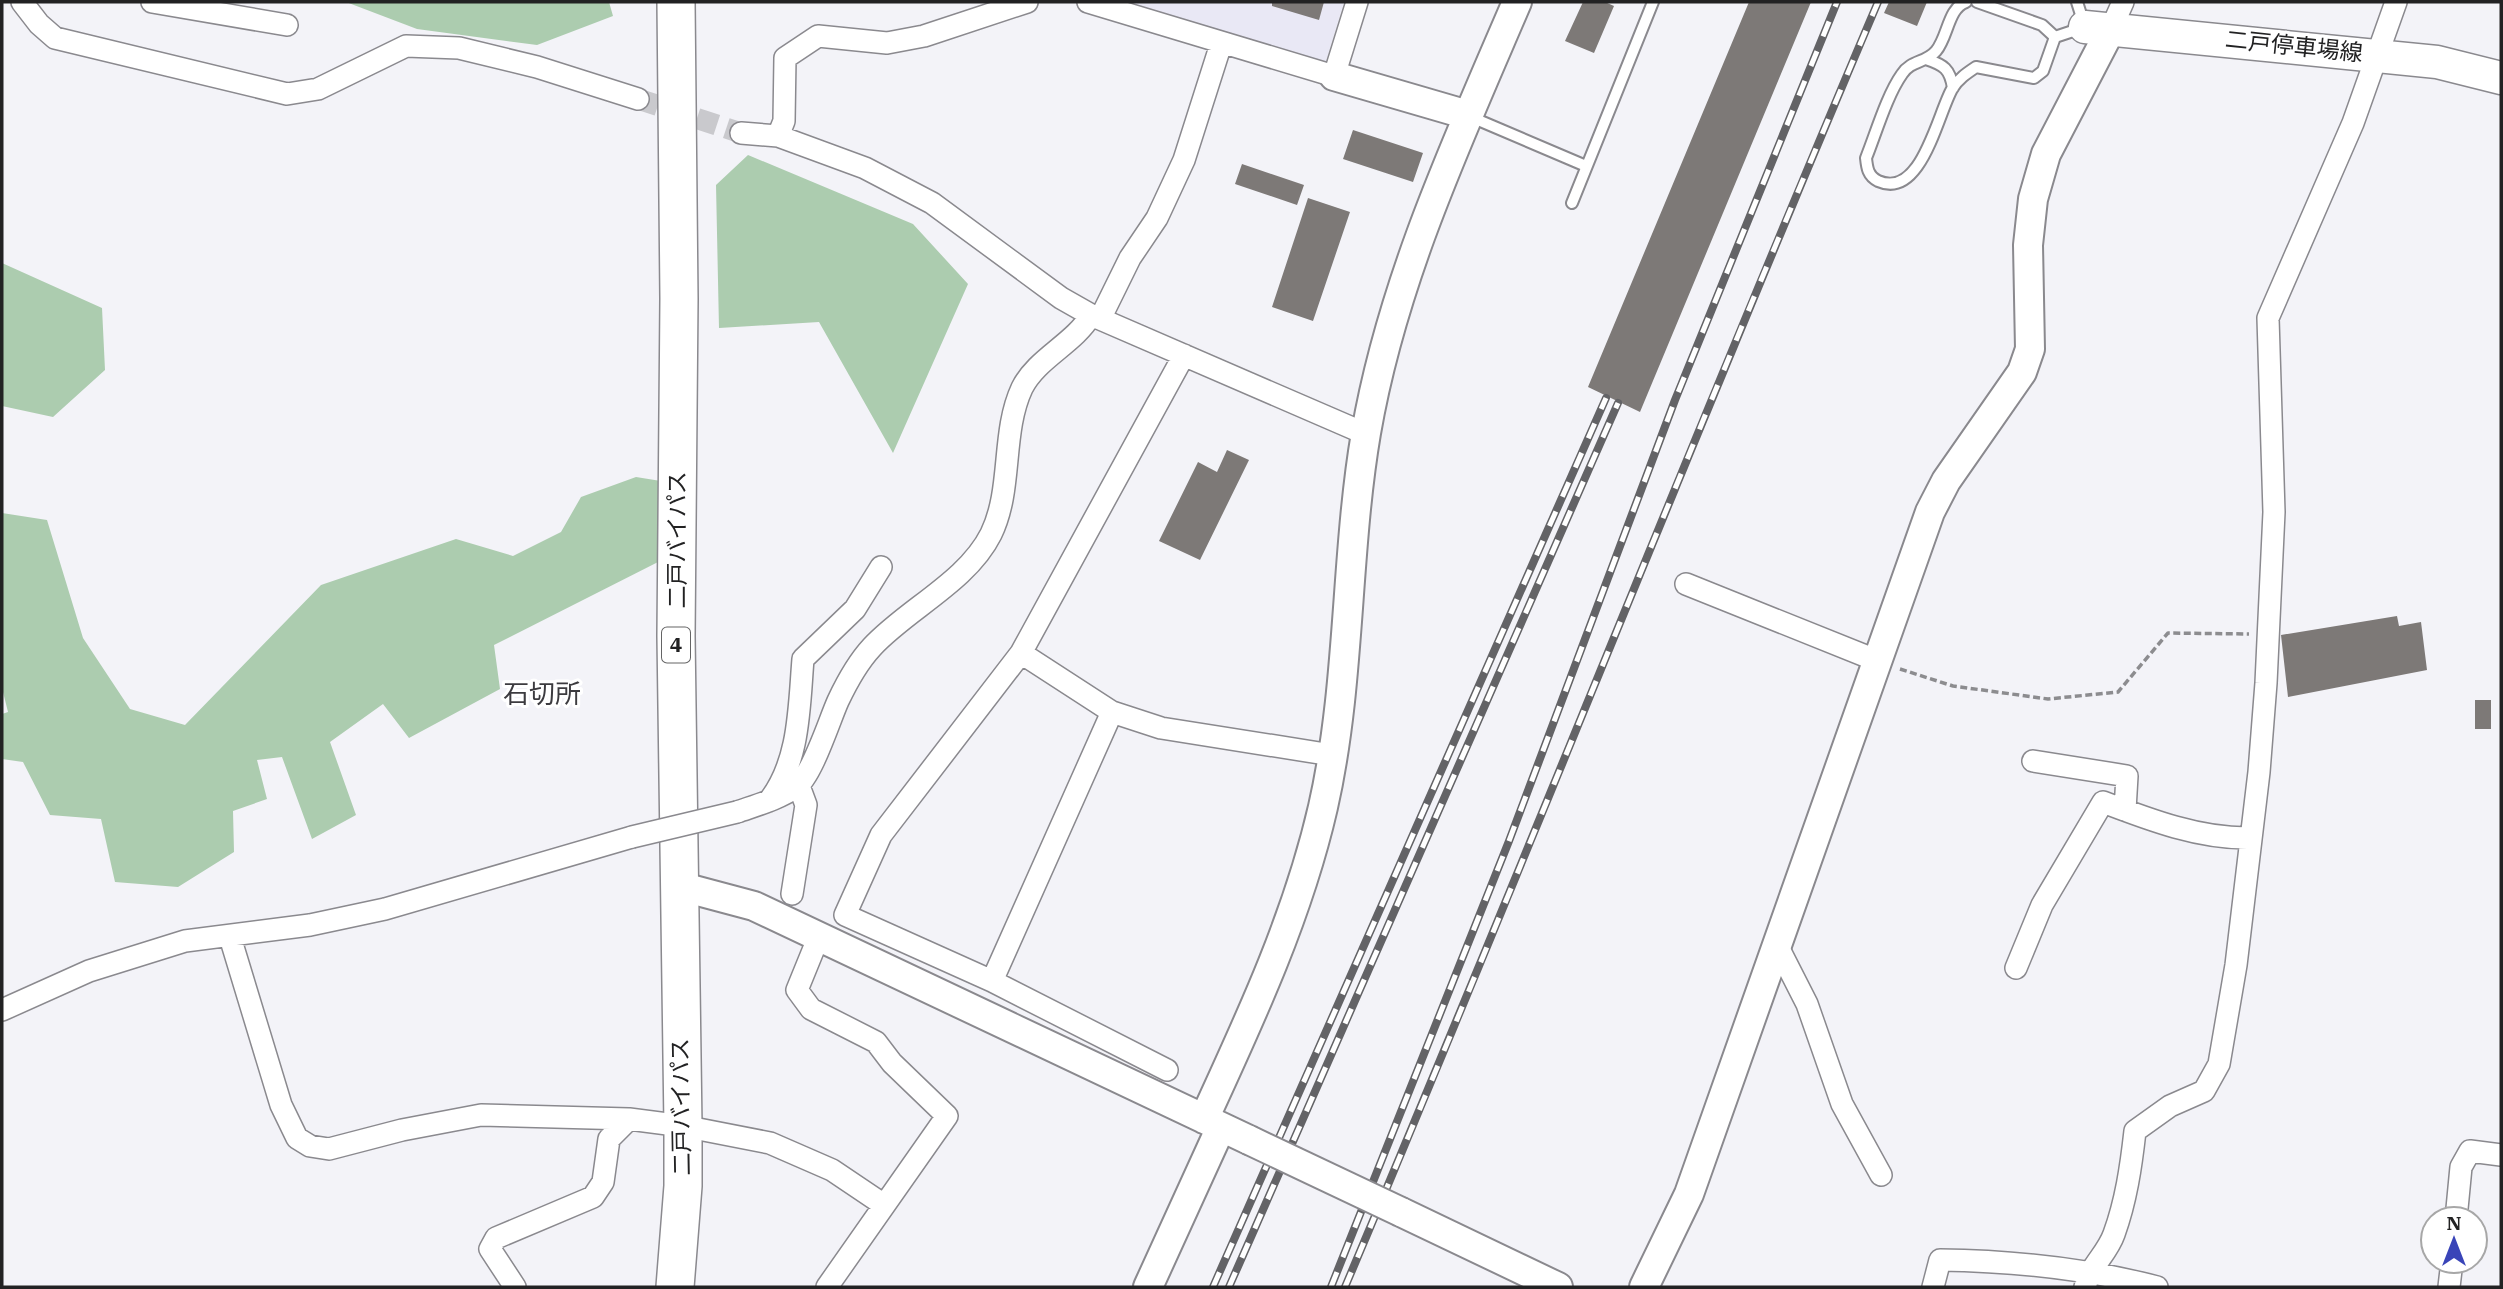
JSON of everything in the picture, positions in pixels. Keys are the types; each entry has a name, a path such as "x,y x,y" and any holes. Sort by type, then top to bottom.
{"highway":[{"name":"二戸バイパス","path":"675,1287 683,1126 678,886 676,2"}],"main road":[{"name":"二戸停車場線","path":"2099,15 2437,62 2501,78"}],"street":[{"path":"23,2 55,38 287,94 318,89 406,46 458,48 537,67 638,99"},
{"path":"152,2 287,25"},
{"path":"778,136 785,121 785,58 818,36 887,43 924,36 1027,2"},
{"path":"1088,2 1468,116"},
{"path":"1334,76 1357,2"},
{"path":"1148,1287 1301,889 1324,805 1332,755 1366,434 1402,285 1468,116 1517,2"},
{"path":"2087,1280 2113,1238 2127,1192 2135,1131 2171,1106 2204,1091 2219,1064 2236,965 2265,695 2274,512 2268,318 2353,123 2375,54 2396,2"},
{"path":"1644,1287 1689,1194 1930,512 1946,481 2022,372 2030,349 2028,245 2033,199 2046,154 2099,15"},
{"path":"2,1010 89,971 149,951 185,941 310,925 385,909 632,837 737,811 799,786 839,700 871,647 930,600 978,552 991,534 1001,498 1016,406 1023,387 1031,374 1095,317 1157,218 1184,160 1222,44"},
{"path":"741,133 778,136 864,168 932,203 1061,298 1095,317 1366,434"},
{"path":"1167,1070 992,981 845,915 881,835 1021,653 1184,355"},
{"path":"769,800 778,789 793,750 800,714 803,659 855,608 881,567"},
{"path":"1686,584 1878,661"},
{"path":"1021,653 1112,712 1161,728 1332,755"},
{"path":"992,981 1112,712"},
{"path":"2033,761 2127,776 2124,810"},
{"path":"792,894 806,805 799,786"},
{"path":"2016,968 2042,905 2103,802 2165,825 2235,838 2251,838"},
{"path":"678,886 730,897 819,936 1558,1287"},
{"path":"819,936 797,990 811,1009 876,1042 892,1063 947,1116 827,1287"},
{"path":"230,937 281,1105 297,1138 310,1146 329,1149 402,1130 481,1115 629,1119 683,1126 770,1143 832,1170 884,1205"},
{"path":"1778,947 1807,1004 1842,1104 1881,1175"},
{"path":"515,1287 489,1249 496,1238 593,1197 603,1182 609,1139 629,1119"},
{"path":"2457,1205 2461,1167 2470,1151 2501,1155"},
{"path":"1933,1287 1940,1260 2013,1261 2087,1280 2157,1287"}],"lane":[{"path":"1572,203 1653,2"},
{"path":"1966,2 1954,12 1937,50 1926,59 1912,62 1901,75 1866,158 1867,170 1875,180 1889,184 1905,181 1917,169 1953,88 1964,74 1976,67 2034,78 2043,71 2055,37 2099,15"},
{"path":"1977,2 2042,25 2055,37"},
{"path":"1926,59 1944,65 1951,74 1953,88"},
{"path":"1468,116 1586,166"}],"path":[{"path":"1878,661 1953,686 2048,699 2118,692 2168,634 2266,634"}],"shaded area":[{"path":"1118,2 1344,2 1326,61 1315,62"}],"green space":[{"path":"346,2 609,2 613,16 537,45 417,29"},
{"path":"748,155 913,224 968,284 893,453 819,322 719,328 716,185"},
{"path":"2,263 102,308 105,370 53,417 2,406"},
{"path":"636,477 667,482 664,559 494,645 500,689 409,738 383,704 330,742 356,815 312,839 282,757 257,760 267,799 233,811 234,852 178,887 115,882 101,819 50,815 23,762 2,759 2,714 8,712 2,688 2,513 47,520 83,638 130,709 185,725 321,585 456,539 513,556 561,532 581,497"}],"building":[{"path":"1272,2 1324,2 1319,20 1272,6"},
{"path":"1583,2 1605,2 1614,6 1594,53 1565,41"},
{"path":"1749,2 1811,2 1640,412 1588,387"},
{"path":"1889,2 1927,2 1917,26 1884,13"},
{"path":"1353,130 1423,153 1413,182 1343,159"},
{"path":"1242,164 1304,185 1297,205 1235,184"},
{"path":"1308,198 1350,212 1313,321 1272,307"},
{"path":"1227,450 1249,460 1200,560 1159,541 1198,462 1217,472"},
{"path":"2397,616 2399,626 2421,622 2427,670 2288,697 2281,635"},
{"path":"2475,700 2491,700 2491,729 2475,729"}],"tunnel":[{"path":"638,99 741,133"}],"railway":[{"path":"1331,1287 1509,841 1675,400 1837,2"},
{"path":"1345,1287 1878,2"},
{"path":"1213,1287 1606,398"},
{"path":"1229,1287 1618,403"}],"district":[{"name":"石切所","path":"542,694"}]}
